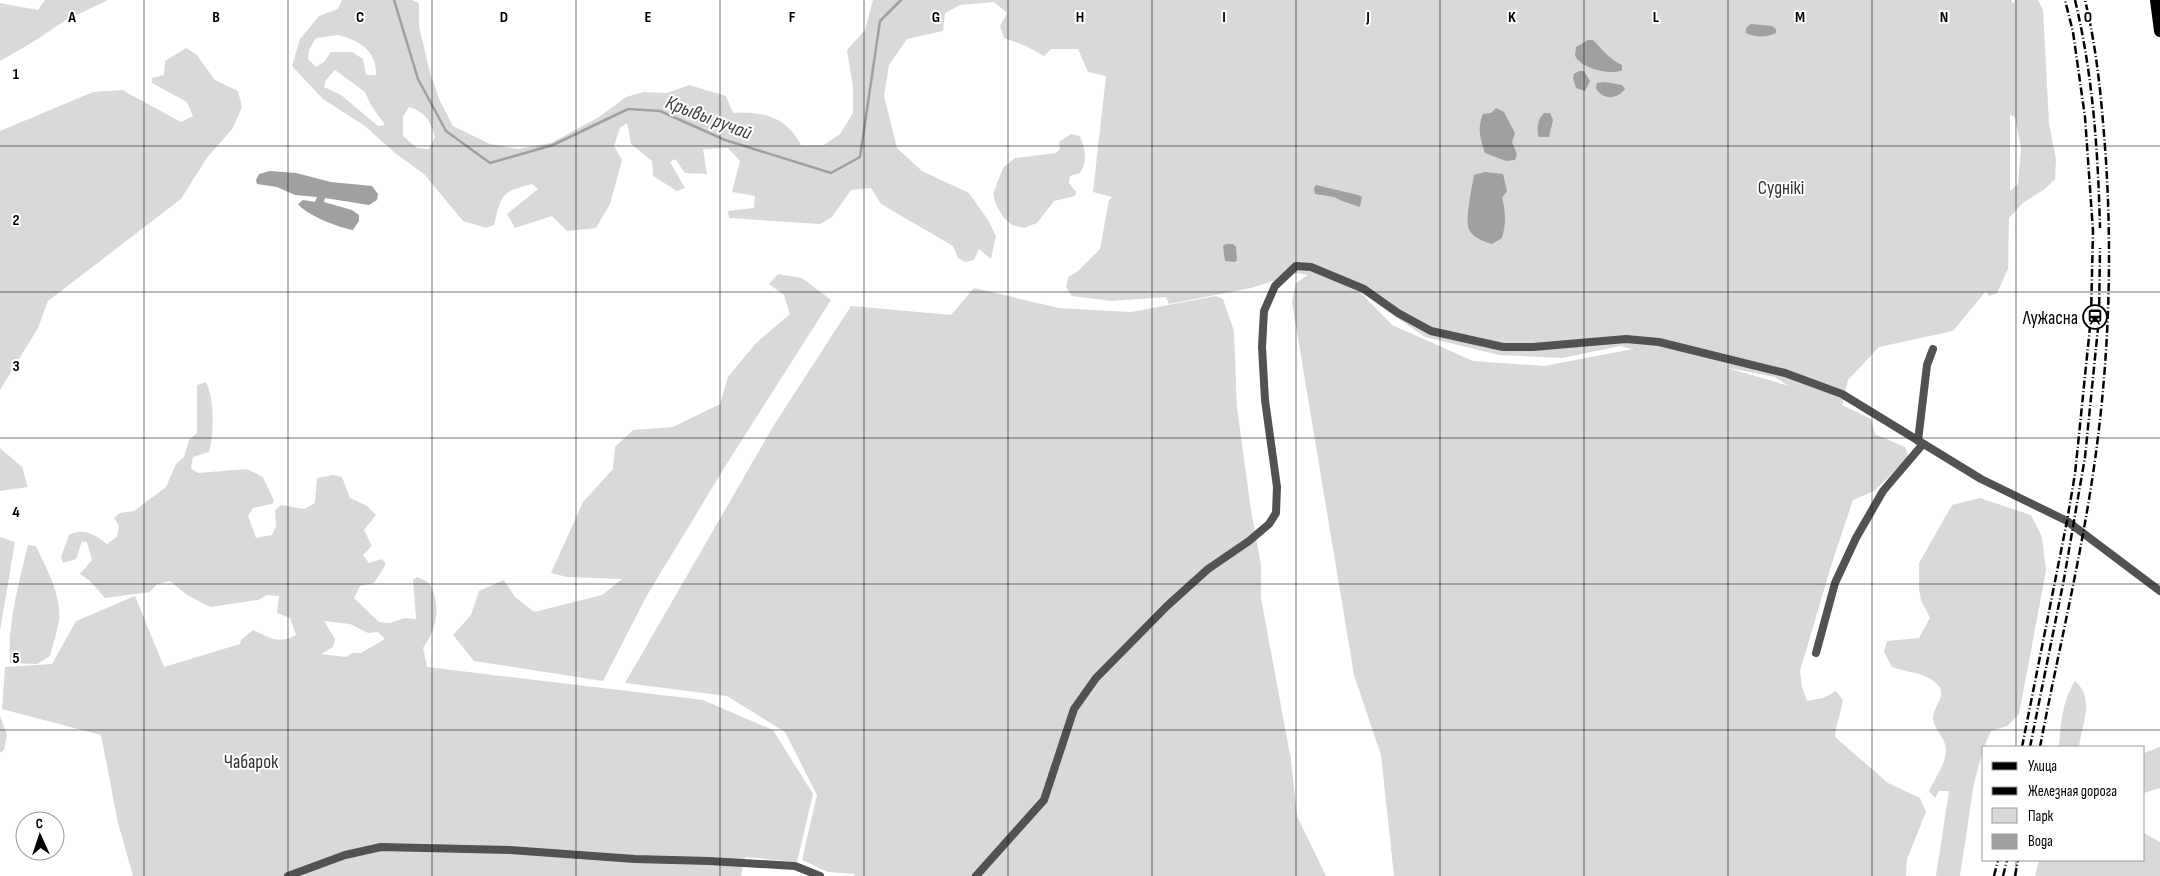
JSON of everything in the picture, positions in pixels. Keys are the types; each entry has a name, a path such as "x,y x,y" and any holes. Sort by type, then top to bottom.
{"main road":[{"path":"2156,0 2160,30"}],"street":[{"path":"976,876 1044,800 1074,709 1096,678 1167,606 1208,569 1249,541 1269,524 1276,513 1277,487 1264,400 1262,346 1264,311 1275,286 1296,266 1312,267 1364,290 1398,313 1431,331 1503,347 1635,340 1659,342 1785,374 1842,394 1981,479 2067,521 2160,591"},
{"path":"1816,653 1835,583 1856,538 1883,490 1920,443 1926,365 1933,349"},
{"path":"288,876 345,855 380,847 510,850 635,859 794,866 820,876"}],"green space":[{"path":"45,0 108,0 66,20 0,61 0,3 38,10"},
{"name":"Суднікі","path":"342,0 412,0 419,3 419,26 430,73 440,101 453,126 490,144 518,149 551,143 599,117 626,97 644,92 667,93 689,85 726,96 733,113 755,113 781,122 801,145 824,145 840,134 853,113 853,87 847,50 865,30 873,0 2012,0 2012,3 2015,2 2014,0 2038,0 2043,10 2049,123 2056,160 2055,179 2045,189 2023,203 2009,218 2008,269 1997,293 1989,296 1986,291 1953,331 1879,347 1848,380 1842,405 1871,419 1875,434 1905,447 1908,454 1904,462 1874,491 1853,500 1800,671 1802,687 1807,701 1823,698 1836,691 1843,700 1835,737 1888,783 1920,798 1926,812 1907,859 1906,876 1394,876 1381,755 1354,675 1292,302 1296,283 1308,275 1298,273 1251,288 1169,304 1166,297 1112,301 1072,296 1066,287 1068,277 1077,272 1100,249 1109,200 1112,197 1093,192 1106,76 1088,72 1078,49 1051,49 1044,56 1026,46 1004,38 1000,26 1007,13 994,2 960,5 945,13 943,31 907,39 889,65 884,96 897,148 922,171 969,193 988,220 996,236 991,259 979,249 974,260 965,262 958,258 953,246 881,204 871,188 851,190 832,217 820,224 729,218 728,211 754,208 755,196 732,192 740,161 728,148 703,149 707,174 685,173 675,159 670,162 685,188 677,191 653,176 652,161 631,144 627,123 620,128 614,146 622,160 610,204 596,228 567,231 552,216 515,228 507,214 538,189 532,184 514,189 504,196 501,200 494,225 486,228 463,221 424,174 395,153 365,126 323,99 292,66 300,39 319,16 338,9","holes":["338,35 359,43 370,53 376,75 366,75 363,59 352,52 331,52 324,62 316,67 308,59 309,50 316,38","335,70 365,92 371,105 385,125 378,126 341,95 324,87 326,80","409,107 427,118 432,126 435,137 429,149 417,148 403,136 403,117","2010,115 2015,117 2021,148 2018,184 2010,191","1360,292 1425,337 1499,355 1562,358 1620,346 1633,349 1544,366 1473,361 1392,325","1724,367 1775,377 1789,386"]},
{"path":"186,48 196,54 215,80 238,91 242,107 233,128 206,159 181,199 48,301 38,328 0,390 0,131 93,92 122,90 181,122 193,116 187,102 152,83 152,78 164,75 165,61"},
{"path":"1071,134 1080,136 1085,155 1083,168 1080,173 1070,176 1069,183 1076,192 1075,196 1054,201 1037,223 1024,228 1012,225 1004,218 996,205 993,194 1003,168 1015,158 1056,153 1060,149 1059,142"},
{"path":"778,274 802,278 831,300 726,465 646,597 603,681 474,661 453,635 471,615 479,591 504,580 515,597 534,612 602,595 622,579 567,577 551,573 583,502 613,469 615,447 633,430 673,427 720,404 728,377 756,343 790,314 784,295 769,284"},
{"path":"974,288 1059,308 1131,312 1216,296 1223,299 1234,331 1237,408 1251,510 1261,565 1261,598 1291,760 1297,816 1326,876 853,876 855,874 828,872 802,860 817,795 785,732 727,696 625,683 774,425 851,306 951,315"},
{"name":"Чабарок","path":"206,382 211,398 213,426 209,452 193,457 191,468 198,473 247,469 263,477 274,501 272,504 253,508 248,516 256,538 272,535 276,526 275,510 281,505 304,509 315,503 317,478 333,475 342,477 350,498 367,506 376,515 364,530 372,546 363,555 369,563 382,559 386,564 374,583 360,586 354,598 379,622 390,623 405,618 416,619 413,580 417,577 426,581 434,593 436,601 434,626 423,648 427,667 703,700 773,730 813,794 797,862 745,857 741,876 133,876 118,823 101,735 2,709 5,667 52,664 76,621 135,596 164,667 240,644 241,640 253,630 279,640 296,635 290,618 277,613 279,596 267,595 258,600 210,607 187,595 170,581 157,584 150,592 105,598 90,581 80,574 92,560 87,542 82,541 76,559 63,563 61,557 69,535 79,532 89,533 107,544 117,537 119,526 114,518 120,513 134,511 166,487 176,464 184,457 189,440 197,433 197,385","holes":["324,621 350,624 368,633 378,632 385,639 361,653 352,653 346,657 321,654 333,647 335,639"]},
{"path":"0,448 22,467 28,487 0,491"},
{"path":"1980,498 2031,515 2042,537 2046,571 2019,714 2007,726 1991,731 1984,746 1982,746 1982,754 1974,783 1960,876 1936,876 1949,791 1939,791 1935,798 1929,791 1942,767 1946,752 1945,743 1935,727 1933,717 1941,693 1938,685 1928,678 1892,667 1884,652 1887,641 1919,638 1930,618 1921,600 1919,563 1952,505"},
{"path":"0,537 15,542 0,631"},
{"path":"28,545 36,546 52,582 58,601 59,621 50,656 37,664 10,663 12,619"},
{"path":"2075,681 2085,696 2086,713 2079,746 2059,746 2065,705"},
{"path":"0,716 7,735 4,750 0,753"},
{"path":"2160,747 2160,788 2145,793 2145,753"},
{"path":"2145,834 2160,842 2160,876 2035,876 2039,861 2145,861"}],"water":[{"path":"1751,24 1772,26 1776,29 1776,33 1757,36 1746,33 1746,28"},
{"path":"1588,40 1593,40 1610,57 1622,65 1622,70 1611,72 1596,70 1577,60 1575,55 1576,47"},
{"path":"1584,71 1590,81 1585,91 1576,88 1573,78 1574,74"},
{"path":"1605,82 1622,85 1625,89 1614,97 1602,95 1596,88 1597,83"},
{"path":"1496,108 1504,112 1515,133 1512,142 1517,154 1515,160 1506,161 1485,153 1480,134 1481,119 1483,114 1491,113"},
{"path":"1544,113 1550,113 1553,120 1549,137 1539,137 1538,124"},
{"path":"270,171 296,173 331,182 372,186 378,194 377,200 369,205 325,198 324,202 352,210 359,215 359,221 353,230 347,229 315,217 298,204 303,200 315,202 317,197 295,195 277,187 257,184 256,180 259,174"},
{"path":"1485,172 1503,174 1507,191 1502,198 1505,218 1502,238 1492,244 1474,236 1468,226 1468,209 1474,175"},
{"path":"1316,185 1362,197 1360,207 1334,197 1315,194 1314,188"},
{"path":"1233,244 1236,247 1237,260 1235,262 1225,261 1223,246"}],"waterway":[{"name":"Крывы ручай","path":"394,0 418,79 446,131 490,163 553,145 628,109 660,111 725,140 831,173 860,157 880,21 901,0"}],"railway":[{"path":"2022,746 2075,474 2091,317 2093,231 2085,117 2073,32 2065,0"},
{"path":"2075,0 2086,56 2094,113 2100,228"},
{"path":"2040,746 2092,483 2107,339 2109,232 2106,161 2096,60 2085,0"},
{"path":"2030,746 2064,579 2085,457 2099,318 2100,248"},
{"path":"1994,876 1998,861"},
{"path":"2003,876 2007,861"},
{"path":"2015,876 2018,861"}],"place":[{"name":"Лужасна","path":"2095,317"}]}
